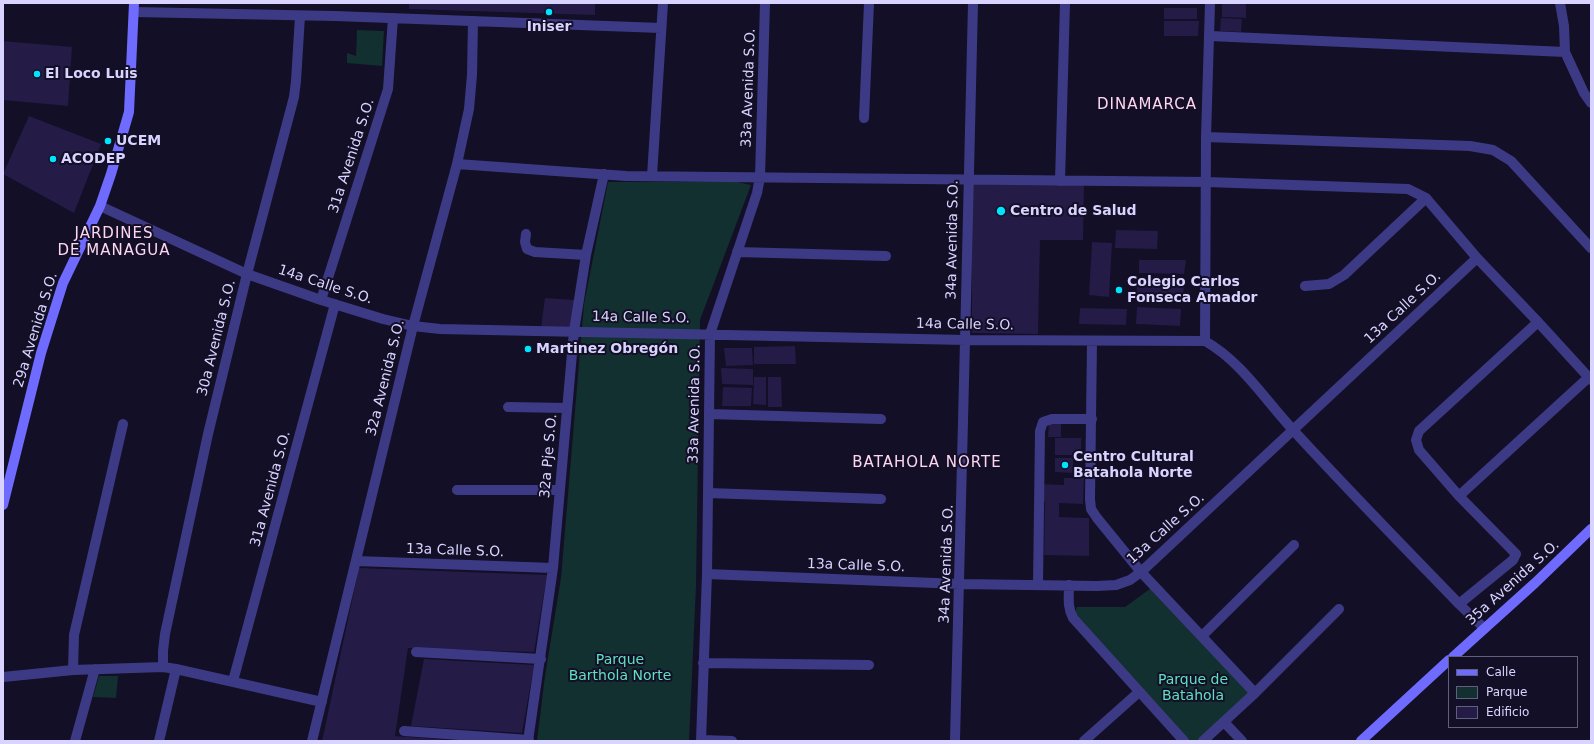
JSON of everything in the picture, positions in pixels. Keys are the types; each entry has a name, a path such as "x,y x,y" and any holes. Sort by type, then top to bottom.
{"street":[{"path":"652,176 663,3"},
{"name":"33a Avenida S.O.","path":"701,741 707,574 710,334 757,192 760,177 765,3"},
{"path":"864,118 869,3"},
{"name":"34a Avenida S.O.","path":"955,741 966,340 968,179 974,3"},
{"path":"1060,181 1065,3"},
{"path":"1210,3 1206,137 1207,182 1204,341 1219,350 1234,362 1293,430 1459,604 1484,628"},
{"path":"1560,3 1564,26 1565,52 1584,93 1591,103"},
{"path":"134,8 300,16 661,28"},
{"name":"29a Avenida S.O.","path":"3,505 41,354 63,283 100,206 129,112 134,8"},
{"name":"30a Avenida S.O.","path":"163,667 165,634 208,434 247,274 294,97 300,16"},
{"name":"31a Avenida S.O.","path":"321,300 388,89 393,18"},
{"name":"32a Avenida S.O.","path":"312,741 413,326 457,164 469,109 473,21"},
{"path":"1210,36 1565,52"},
{"path":"1206,137 1470,146 1493,150 1512,161 1591,248"},
{"path":"457,164 652,176 1207,182 1408,190 1426,198 1477,258 1590,379 1459,496"},
{"name":"32a Pje S.O.","path":"528,740 541,659 553,568 574,331 586,255 604,174"},
{"path":"1305,286 1329,284 1344,274 1426,198"},
{"name":"14a Calle S.O.","path":"100,206 247,274 321,300 383,319 413,326 440,329 966,340 1204,341"},
{"path":"526,234 525,242 527,249 535,252 586,255"},
{"path":"737,252 886,256"},
{"name":"13a Calle S.O.","path":"707,574 960,584 1116,585 1130,580 1141,572 1477,258"},
{"name":"31a Avenida S.O.","path":"234,681 335,304"},
{"path":"1459,604 1513,560 1516,554 1459,496 1419,450 1416,440 1419,431 1538,322"},
{"path":"1092,341 1091,509 1141,572 1255,693"},
{"path":"508,407 567,408"},
{"path":"709,414 881,419"},
{"path":"1038,585 1040,431 1043,422 1052,419 1092,419"},
{"path":"73,670 74,635 123,424"},
{"path":"457,490 560,490"},
{"path":"708,493 881,499"},
{"name":"35a Avenida S.O.","path":"1454,656 1535,583 1591,529"},
{"path":"1202,636 1294,545"},
{"name":"13a Calle S.O.","path":"356,561 553,568"},
{"path":"1069,585 1068,604 1069,612 1073,618 1184,741"},
{"path":"1203,741 1255,693 1339,609"},
{"path":"416,652 541,659"},
{"path":"1361,741 1448,661"},
{"path":"703,663 870,665"},
{"path":"3,677 73,670 163,667 234,681 322,702"},
{"path":"75,741 95,669"},
{"path":"159,741 176,669"},
{"path":"1084,741 1139,692"},
{"path":"1224,722 1242,741"},
{"path":"404,731 528,740"},
{"path":"701,741 732,741"}],"green space":[{"path":"357,30 384,31 382,66 347,63 347,53 356,56"},
{"name":"Parque Barthola Norte","path":"608,182 737,182 751,185 700,320 696,586 689,741 537,741 545,676 561,578 584,304"},
{"name":"Parque de Batahola","path":"1154,586 1255,693 1203,741 1184,741 1073,618 1077,607 1125,607"},
{"path":"99,676 118,676 116,698 93,697"}],"building":[{"name":"Iniser","path":"409,3 595,3 595,15 409,9"},
{"path":"1222,3 1246,3 1246,18 1222,17"},
{"path":"1164,8 1197,8 1197,19 1164,19"},
{"path":"1221,18 1242,19 1241,32 1220,31"},
{"path":"1164,21 1199,21 1198,36 1164,36"},
{"name":"El Loco Luis","path":"3,41 72,47 68,106 3,100"},
{"name":"ACODEP","path":"29,116 101,144 74,213 3,174"},
{"name":"Centro de Salud","path":"972,182 1084,185 1083,240 1040,240 1038,334 972,333"},
{"path":"1116,230 1158,231 1157,249 1115,248"},
{"path":"1092,242 1112,243 1109,297 1089,295"},
{"path":"1139,260 1186,260 1184,274 1139,273"},
{"path":"1137,281 1184,283 1183,298 1136,298"},
{"path":"545,298 575,300 571,329 541,328"},
{"path":"1137,307 1181,309 1180,326 1136,324"},
{"path":"1080,308 1127,309 1126,325 1079,324"},
{"path":"795,346 796,364 754,364 754,347"},
{"path":"724,348 752,348 753,365 726,366"},
{"path":"721,368 753,369 753,385 722,384"},
{"path":"754,377 766,377 766,405 753,404"},
{"path":"768,377 781,377 782,407 768,407"},
{"path":"723,387 752,388 751,406 722,406"},
{"path":"1049,423 1061,423 1061,437 1048,437"},
{"path":"1055,438 1081,438 1081,455 1055,455"},
{"path":"1055,458 1073,458 1073,473 1055,472"},
{"path":"1064,478 1084,478 1083,504 1059,503 1059,517 1089,518 1089,556 1044,555 1045,502 1041,502 1041,484 1064,485"},
{"path":"359,568 547,575 534,652 408,648 395,736 448,741 322,741"},
{"path":"424,659 534,665 522,733 411,726"}],"place":[{"name":"Iniser","path":"549,12"},
{"name":"El Loco Luis","path":"37,74"},
{"name":"UCEM","path":"108,141"},
{"name":"ACODEP","path":"53,159"},
{"name":"Centro de Salud","path":"1001,211"},
{"name":"Colegio Carlos Fonseca Amador","path":"1119,290"},
{"name":"Martinez Obregón","path":"528,349"},
{"name":"Centro Cultural Batahola Norte","path":"1065,465"}],"district":[{"name":"DINAMARCA","path":"1147,105"},
{"name":"JARDINES DE MANAGUA","path":"114,242"},
{"name":"BATAHOLA NORTE","path":"927,463"}]}
